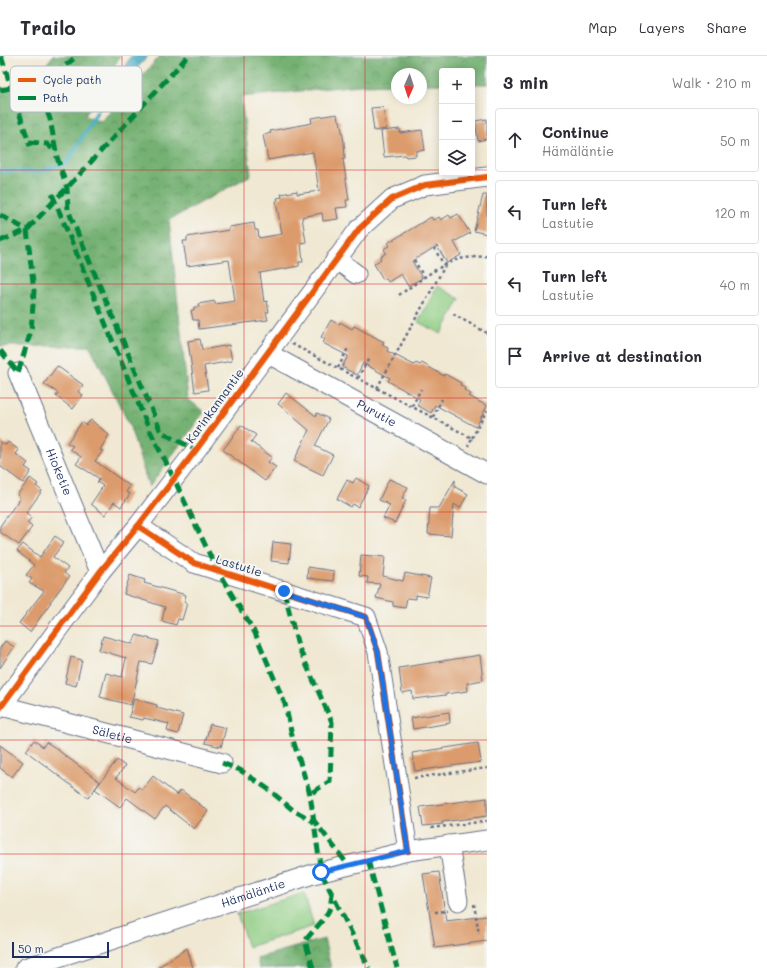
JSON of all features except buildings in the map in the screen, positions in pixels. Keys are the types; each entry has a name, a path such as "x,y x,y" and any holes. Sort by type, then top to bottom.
{"street":[{"name":"Karinkannantie","path":"1,707 100,572 192,456 359,229 392,199 425,185 487,177"},
{"path":"336,259 356,274"},
{"name":"Purutie","path":"267,353 487,474"},
{"name":"Hioketie","path":"18,373 100,572"},
{"name":"Lastutie","path":"138,526 194,563 366,617 378,652 408,851"},
{"name":"Säletie","path":"1,707 222,763"},
{"name":"Hämäläntie","path":"25,968 314,874 408,851 487,840"},
{"path":"449,845 458,901"}],"path":[{"path":"434,248 445,265"},
{"path":"399,295 424,277 445,265 468,257 487,256"},
{"path":"414,260 424,277"},
{"path":"377,388 445,265"},
{"path":"453,314 487,333"},
{"path":"279,337 472,438"},
{"path":"338,368 348,348"},
{"path":"358,378 369,358"},
{"path":"412,406 421,389"},
{"path":"433,417 442,400"},
{"path":"460,460 487,410"},
{"path":"414,778 487,768"},
{"path":"431,828 487,821"}],"green space":[{"path":"53,56 120,56 114,66 45,66"},
{"path":"160,56 487,56 487,84 475,84 475,68 439,68 439,84 427,84 427,68 391,68 391,84 359,85 241,97 251,175 169,220 188,399 204,412 149,487 129,424 90,346 0,346 0,87 10,90 10,112 87,112 85,116 101,122 110,112 142,112 142,76"},
{"path":"437,286 460,299 441,334 418,322"},
{"path":"304,893 314,926 248,947 237,914"},
{"path":"324,939 331,968 259,968 257,958"}],"water":[{"path":"131,56 148,56 139,66 125,66"}],"waterway":[{"path":"0,171 39,172 67,163 97,112"}],"marked path":[{"path":"1,56 10,84"},
{"path":"65,66 77,56"},
{"path":"142,106 188,56"},
{"path":"0,90 10,88"},
{"path":"19,112 30,146"},
{"path":"47,112 57,157 67,188 68,210 161,432 196,450"},
{"path":"0,241 27,230 137,112"},
{"path":"29,142 47,144 56,152"},
{"path":"52,194 148,427 217,570 255,633 285,704 293,740 310,794 321,872 369,968"},
{"path":"0,215 27,230 34,291 31,331 18,373 0,350"},
{"path":"284,591 298,646 332,722 330,781 310,794"},
{"path":"222,763 240,770 268,789 293,810 315,822 348,865"},
{"path":"368,860 397,968"},
{"path":"313,968 305,941 328,912 332,895"}],"cycle path":[{"path":"0,708 100,572 138,526 196,450 359,229 392,199 425,185 487,177"},
{"path":"138,526 194,563 366,617 378,652 408,851"}],"route":[{"path":"284,591 366,617 378,652 408,851 321,872"}]}
